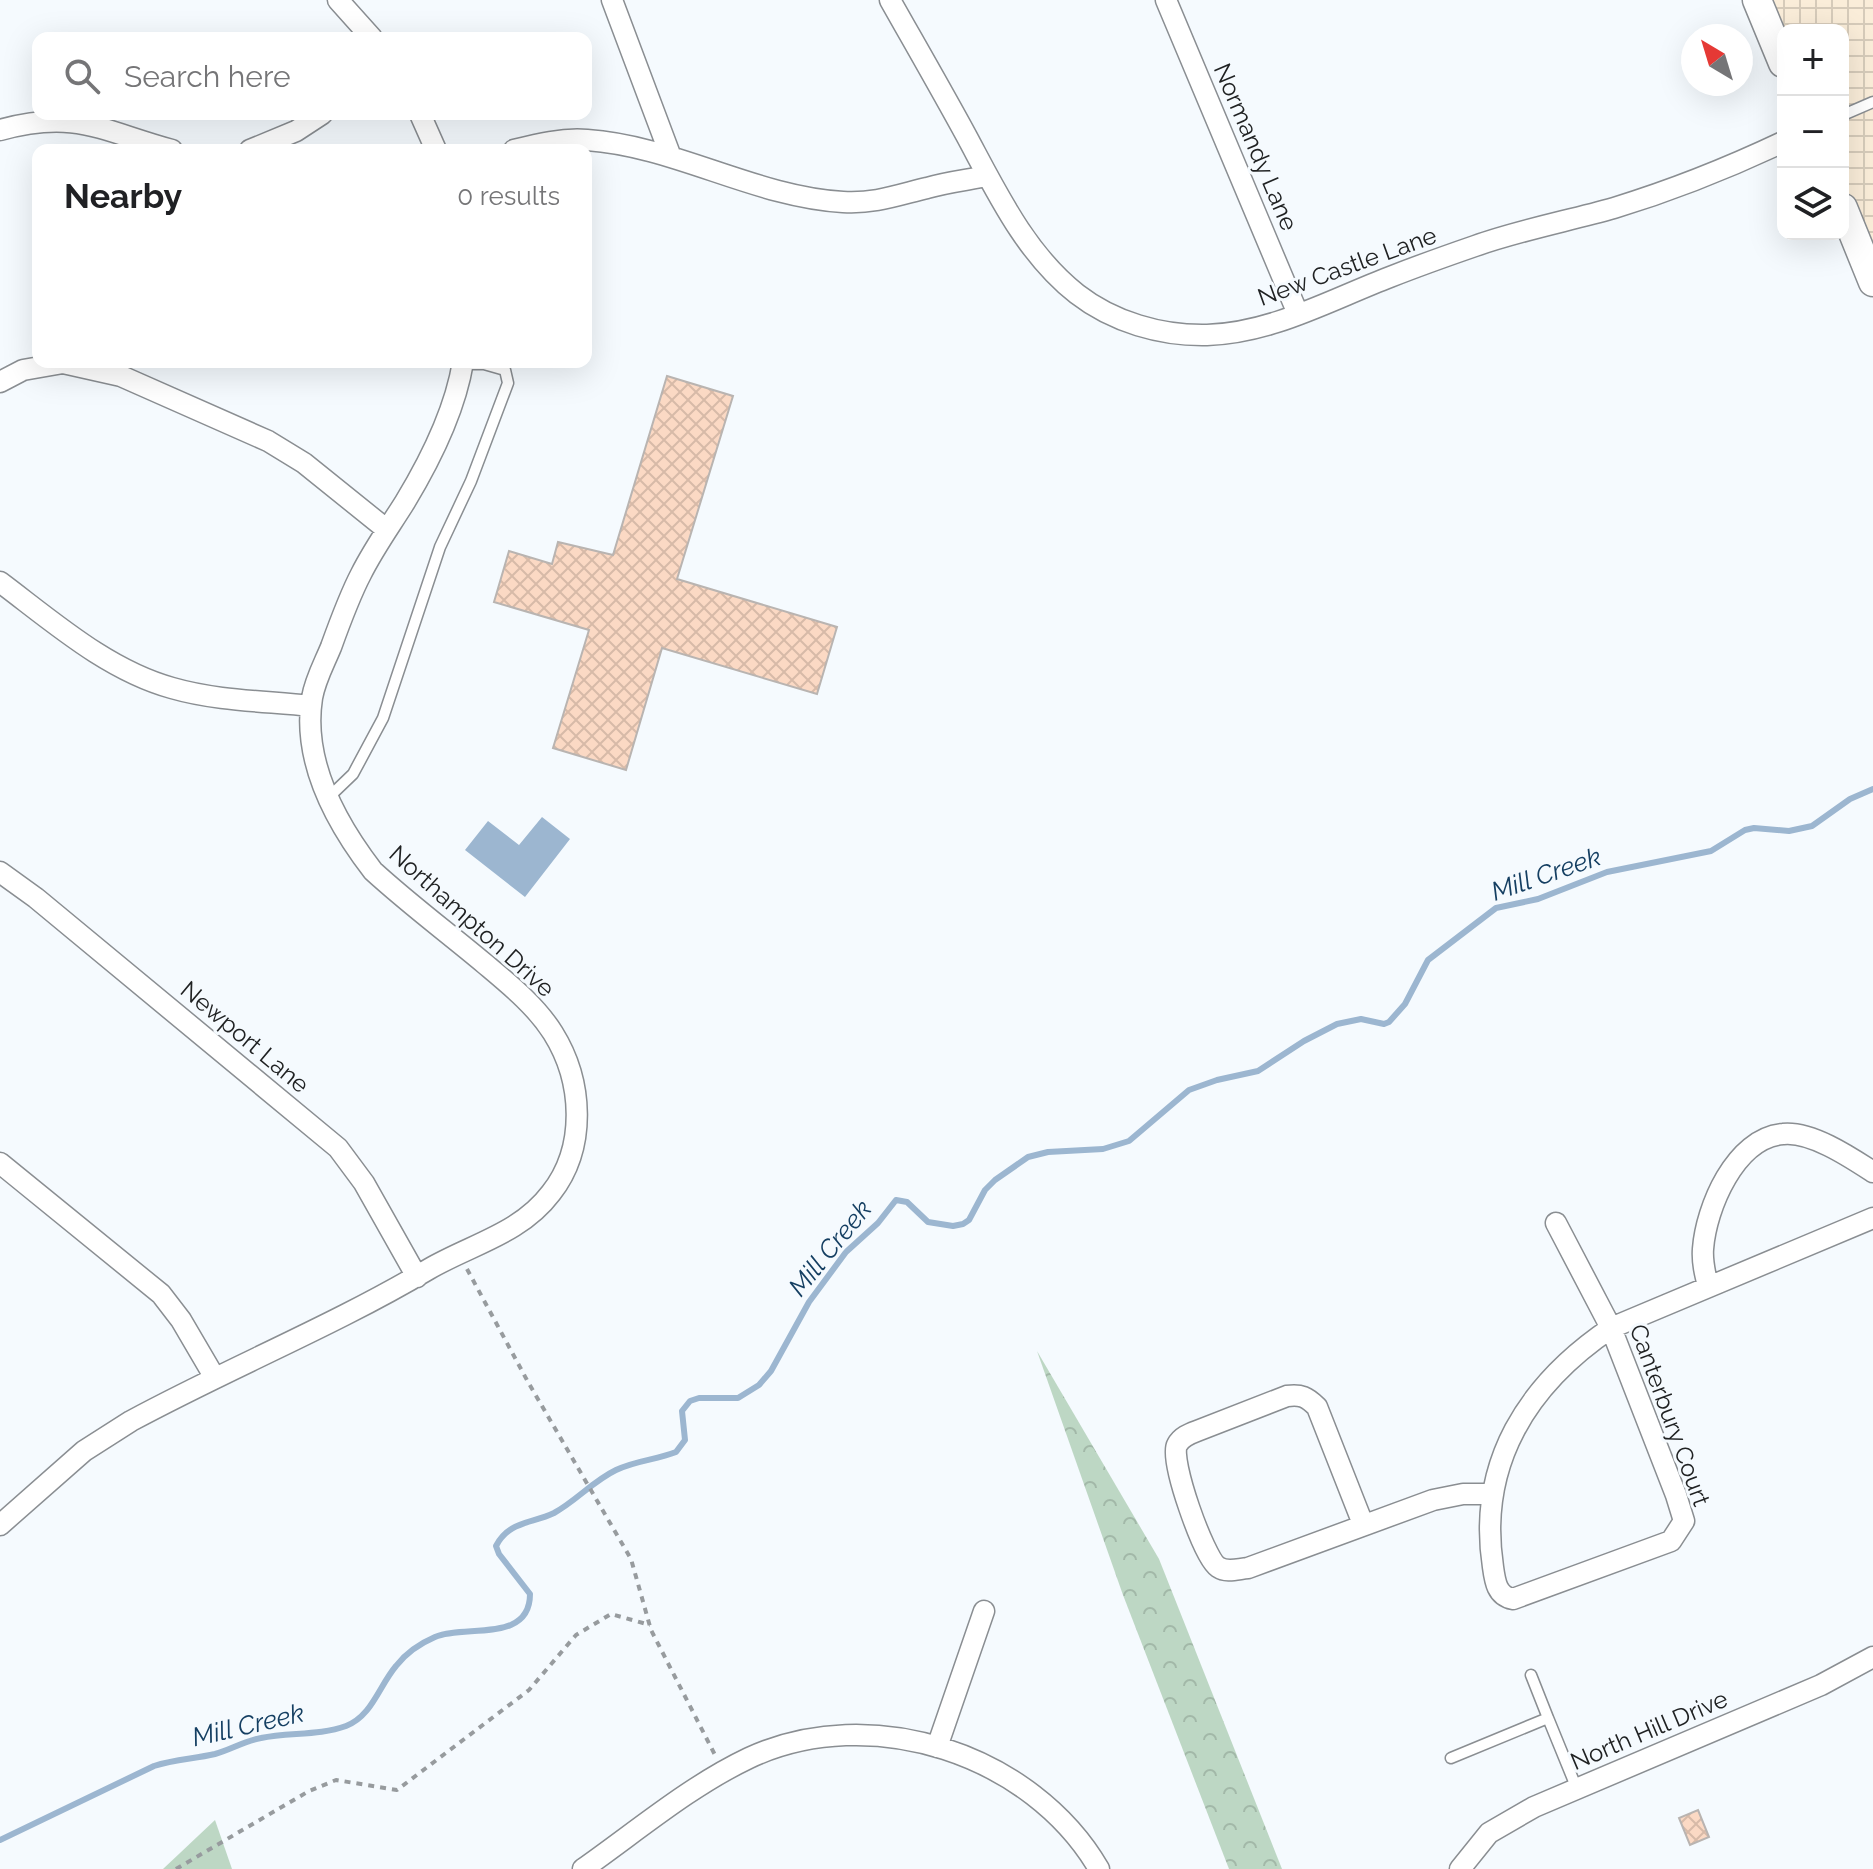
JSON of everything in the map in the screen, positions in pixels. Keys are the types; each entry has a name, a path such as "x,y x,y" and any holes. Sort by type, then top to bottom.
{"main road":[{"path":"1757,0 1777,48"},
{"path":"1849,223 1873,282"}],"street":[{"path":"338,0 367,32"},
{"path":"612,0 671,157"},
{"name":"New Castle Lane","path":"890,0 987,176 1023,235 1057,276 1101,310 1126,322 1179,333 1206,335 1257,328 1479,245 1662,193 1777,145"},
{"name":"Normandy Lane","path":"1166,0 1298,314"},
{"path":"265,144 313,120"},
{"path":"423,120 433,144"},
{"path":"0,130 33,121 71,122 90,124 153,144"},
{"path":"540,144 587,140 671,157 751,184 843,202 881,201 987,176"},
{"path":"0,382 23,370 34,368"},
{"path":"91,368 139,383 268,441 304,463 386,529"},
{"name":"Northampton Drive","path":"0,1525 84,1451 156,1407 459,1254 509,1232 552,1193 566,1168 575,1141 578,1112 566,1056 552,1031 534,1007 511,986 373,871 356,848 328,798 313,748 311,706 318,674 361,574 413,488 446,421 457,394 462,368"},
{"path":"0,582 112,662 169,688 226,699 311,706"},
{"name":"Newport Lane","path":"0,872 36,898 338,1148 364,1183 417,1277"},
{"path":"1708,1286 1703,1249 1710,1213 1731,1169 1763,1140 1783,1134 1798,1135 1833,1148 1873,1172"},
{"path":"0,1163 161,1294 181,1320 215,1378"},
{"path":"1363,1524 1317,1407 1308,1398 1298,1394 1287,1396 1183,1437 1177,1444 1174,1453 1178,1469 1203,1545 1210,1560 1228,1571 1248,1568 1363,1524 1448,1496 1493,1494 1506,1451 1527,1405 1577,1352 1611,1328 1873,1218"},
{"name":"Canterbury Court","path":"1493,1494 1490,1549 1494,1575 1499,1593 1513,1599 1671,1541 1684,1521 1611,1328 1556,1223"},
{"path":"937,1747 984,1611"},
{"name":"North Hill Drive","path":"1460,1869 1489,1833 1534,1807 1821,1685 1872,1660"},
{"path":"583,1869 750,1757 783,1745 849,1735 913,1740 971,1759 1037,1798 1071,1829 1099,1869"}],"lane":[{"path":"1849,112 1873,102"},
{"path":"328,798 353,774 383,718 440,547 471,481 508,383 505,370 498,368"},
{"path":"1531,1675 1577,1789"},
{"path":"1451,1758 1548,1718"}],"path":[{"path":"459,1254 528,1382 631,1559 650,1625 724,1772"},
{"path":"176,1869 309,1791 336,1780 397,1790 529,1690 576,1635 611,1614 650,1625"}],"shaded area":[{"path":"1757,0 1873,0 1873,282 1849,223 1849,24 1778,24"}],"green space":[{"path":"1037,1351 1159,1559 1282,1869 1229,1869 1123,1595"},
{"path":"215,1820 232,1869 163,1869"}],"water":[{"path":"542,817 570,839 525,897 465,850 488,821 519,845"}],"building":[{"path":"667,376 733,396 677,579 837,627 817,694 662,648 626,770 553,748 589,630 494,602 509,551 552,564 558,542 613,555"},
{"path":"1698,1810 1709,1837 1690,1845 1679,1818"}],"waterway":[{"name":"Mill Creek","path":"0,1840 154,1766 215,1754 261,1738 346,1726 362,1715 396,1666 419,1645 447,1633 493,1629 519,1620 527,1610 530,1594 499,1554 496,1546 501,1538 514,1527 554,1513 616,1470 676,1452 685,1440 682,1411 690,1401 699,1398 738,1398 759,1385 771,1371 809,1302 846,1252 878,1223 896,1200 907,1202 928,1222 953,1226 963,1224 969,1220 985,1190 1028,1157 1048,1152 1103,1149 1129,1141 1189,1090 1258,1071 1337,1024 1361,1019 1384,1024 1389,1022 1405,1004 1428,960 1496,908 1538,899 1607,872 1711,851 1745,830 1789,831 1812,826 1850,799 1873,789"}]}
